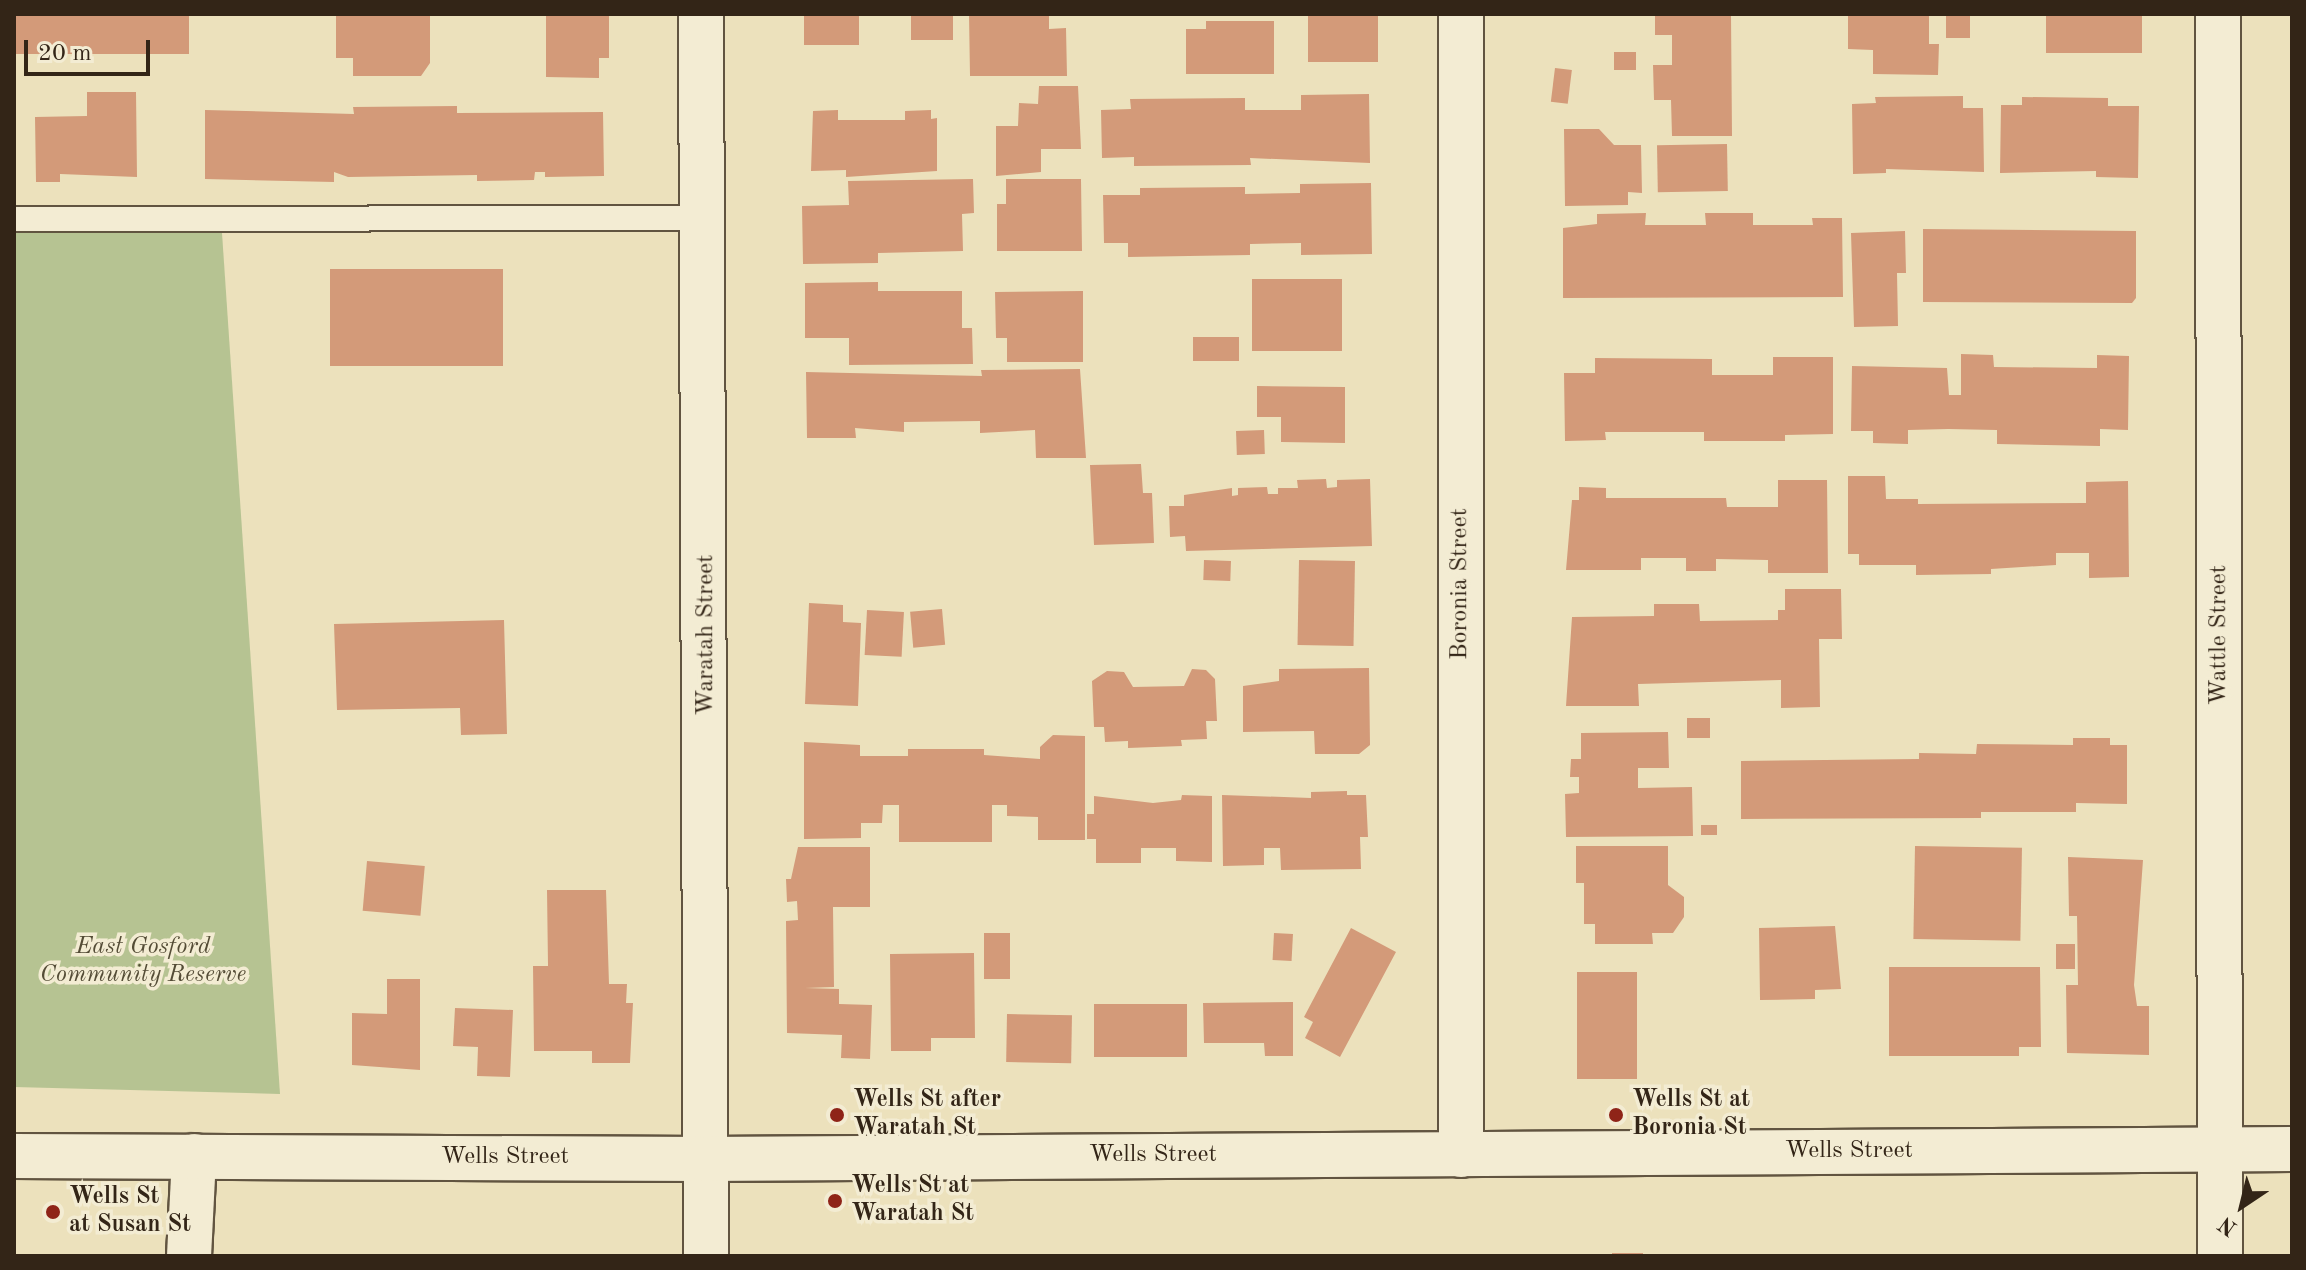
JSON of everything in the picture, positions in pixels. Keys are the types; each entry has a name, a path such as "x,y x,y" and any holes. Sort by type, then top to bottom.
{"street":[{"name":"Waratah Street","path":"701,14 706,1256"},
{"name":"Boronia Street","path":"1461,14 1461,1155"},
{"name":"Wattle Street","path":"2218,14 2220,1256"},
{"name":"Wells Street","path":"14,1156 705,1159 2292,1149"},
{"path":"189,1256 194,1156"}],"lane":[{"path":"14,219 704,218"}],"green space":[{"name":"East Gosford Community Reserve","path":"221,218 280,1094 14,1087 14,219"}],"building":[{"path":"14,14 189,14 189,54 14,54"},
{"path":"430,14 430,63 421,76 353,76 353,58 336,58 336,16"},
{"path":"546,14 609,14 609,58 599,58 599,78 546,77"},
{"path":"804,14 859,14 859,45 804,45"},
{"path":"911,14 953,14 953,40 911,40"},
{"path":"969,14 1049,14 1049,29 1066,28 1067,76 970,76"},
{"path":"1308,14 1378,14 1378,62 1308,62"},
{"path":"1655,14 1731,14 1732,136 1672,136 1671,100 1654,100 1653,65 1672,65 1672,35 1655,35"},
{"path":"1848,14 1929,14 1929,44 1939,44 1938,75 1873,74 1873,50 1848,49"},
{"path":"1946,14 1970,14 1970,38 1946,38"},
{"path":"2046,14 2142,14 2142,53 2046,53"},
{"path":"1206,21 1274,21 1274,74 1186,74 1186,29 1206,29"},
{"path":"1614,52 1636,52 1636,70 1614,70"},
{"path":"1555,68 1572,70 1568,104 1551,102"},
{"path":"1039,86 1078,86 1081,149 1041,149 1041,172 996,176 996,126 1018,126 1019,103 1038,104"},
{"path":"87,92 136,92 137,177 60,174 60,182 36,182 35,117 87,116"},
{"path":"1369,94 1370,163 1250,158 1251,165 1134,166 1134,157 1102,158 1101,110 1131,109 1130,99 1245,98 1245,110 1301,110 1301,95"},
{"path":"1963,96 1963,108 1983,108 1984,172 1886,169 1886,173 1853,174 1852,104 1876,103 1875,97"},
{"path":"2022,97 2108,98 2108,106 2139,106 2138,178 2096,177 2096,171 2000,173 2001,105 2022,105"},
{"path":"457,106 457,113 603,112 604,176 545,177 545,172 535,172 534,180 477,181 477,175 348,177 334,172 334,182 205,179 205,110 354,114 353,107"},
{"path":"838,110 838,120 905,120 905,111 931,110 931,119 937,118 937,171 846,177 846,170 811,171 813,111"},
{"path":"1564,129 1599,129 1614,145 1641,145 1642,193 1628,192 1628,205 1565,206"},
{"path":"1727,144 1728,191 1658,192 1657,145"},
{"path":"973,179 974,213 962,214 963,251 878,253 878,263 803,264 802,206 849,205 848,181"},
{"path":"1006,179 1081,179 1082,251 997,251 997,204 1006,204"},
{"path":"1371,183 1372,254 1301,255 1301,243 1250,244 1250,255 1128,257 1128,243 1104,243 1103,195 1140,195 1140,188 1245,187 1245,194 1300,193 1300,184"},
{"path":"1646,213 1645,225 1706,225 1705,213 1753,213 1753,225 1813,225 1812,218 1842,218 1843,297 1563,298 1563,228 1597,224 1597,214"},
{"path":"1923,229 2136,231 2136,298 2132,303 1923,302"},
{"path":"1905,231 1906,273 1897,273 1898,326 1854,327 1851,233"},
{"path":"330,269 503,269 503,366 330,366"},
{"path":"1252,279 1342,279 1342,351 1252,351"},
{"path":"878,282 878,291 962,291 962,328 972,328 973,364 849,365 849,338 805,338 805,283"},
{"path":"1083,291 1083,362 1007,362 1007,338 996,338 995,292"},
{"path":"1193,337 1239,337 1239,361 1193,361"},
{"path":"1961,354 1993,355 1994,367 2097,368 2097,355 2129,356 2128,430 2100,429 2100,446 1997,444 1997,430 1948,429 1908,430 1908,444 1873,443 1873,431 1851,431 1852,366 1947,368 1949,395 1961,395"},
{"path":"1773,357 1833,357 1833,434 1785,435 1785,441 1704,441 1704,432 1605,432 1606,440 1565,441 1564,373 1595,373 1595,358 1712,359 1712,375 1773,375"},
{"path":"1080,369 1086,458 1036,458 1035,430 980,433 980,421 904,422 904,432 855,428 856,438 807,438 806,372 982,376 981,370"},
{"path":"1257,386 1345,387 1345,443 1281,442 1281,417 1257,417"},
{"path":"1264,430 1265,454 1237,455 1236,431"},
{"path":"1141,464 1143,493 1152,493 1154,543 1094,545 1090,465"},
{"path":"1848,476 1885,476 1886,499 1918,499 1918,504 2086,503 2086,482 2128,481 2129,577 2089,578 2089,553 2056,553 2056,565 1991,569 1991,574 1916,575 1916,565 1859,565 1859,554 1848,554"},
{"path":"1326,479 1327,488 1337,487 1337,480 1370,479 1372,546 1186,551 1185,536 1170,537 1169,506 1184,506 1184,495 1232,488 1232,496 1238,495 1238,488 1267,487 1268,494 1278,494 1278,488 1298,488 1297,480"},
{"path":"1778,480 1827,480 1828,573 1768,573 1768,560 1716,559 1716,571 1686,571 1686,558 1641,558 1641,570 1566,570 1572,500 1579,500 1579,487 1606,488 1606,498 1726,498 1727,507 1778,507"},
{"path":"1204,560 1231,561 1230,581 1203,580"},
{"path":"1299,560 1355,561 1354,646 1298,645"},
{"path":"1785,589 1841,589 1842,639 1819,639 1820,707 1781,708 1781,680 1638,684 1639,706 1566,706 1572,617 1654,616 1654,604 1699,604 1700,621 1778,620 1778,610 1785,610"},
{"path":"809,603 843,605 843,622 861,623 858,706 805,704"},
{"path":"942,609 945,645 913,648 910,612"},
{"path":"867,610 904,612 902,657 865,655"},
{"path":"504,620 507,734 461,735 460,708 337,710 334,624"},
{"path":"1369,668 1370,745 1359,754 1315,754 1314,731 1243,732 1243,686 1279,681 1279,669"},
{"path":"1192,669 1206,670 1215,679 1217,721 1206,721 1207,739 1181,740 1182,746 1128,748 1128,741 1105,742 1104,727 1094,727 1092,681 1107,671 1124,672 1133,687 1184,686"},
{"path":"1687,718 1710,718 1710,738 1687,738"},
{"path":"1668,732 1669,768 1638,768 1638,788 1692,787 1693,836 1566,837 1565,794 1579,793 1579,777 1570,777 1571,759 1581,759 1581,733"},
{"path":"1053,735 1085,736 1085,840 1038,840 1038,817 1007,816 1007,805 992,805 992,842 899,842 899,805 883,805 882,823 861,823 861,838 804,839 804,742 860,745 860,756 908,756 908,749 984,749 984,755 1040,759 1040,747"},
{"path":"2073,738 2110,738 2110,745 2127,745 2127,804 2076,803 2076,812 1981,812 1981,818 1741,819 1741,761 1919,759 1919,753 1976,754 1977,744 2073,745"},
{"path":"1347,791 1347,795 1366,795 1368,837 1360,837 1361,869 1281,870 1280,848 1264,848 1264,865 1223,866 1222,795 1311,798 1311,792"},
{"path":"1182,795 1212,796 1212,862 1176,861 1176,848 1141,848 1141,863 1096,863 1096,839 1087,839 1087,814 1094,814 1094,796 1153,803 1181,800"},
{"path":"1701,825 1717,825 1717,835 1701,835"},
{"path":"1576,846 1668,846 1668,885 1684,897 1684,917 1673,933 1652,933 1653,944 1595,944 1595,924 1584,924 1584,883 1576,883"},
{"path":"1915,846 2022,848 2020,941 1913,939"},
{"path":"798,847 870,847 870,907 833,907 834,987 805,988 839,989 839,1004 872,1005 870,1059 841,1058 842,1035 787,1033 786,921 798,920 797,901 787,902 786,879 791,879"},
{"path":"2068,857 2143,860 2134,985 2137,1006 2149,1006 2149,1055 2067,1053 2066,985 2078,985 2077,916 2069,916"},
{"path":"367,861 425,866 420,916 363,911"},
{"path":"547,890 606,890 609,984 627,984 626,1003 633,1003 630,1063 592,1063 592,1051 534,1051 533,966 548,966"},
{"path":"1835,926 1841,989 1815,990 1815,999 1760,1000 1759,928"},
{"path":"1351,928 1396,952 1340,1057 1305,1038 1313,1022 1304,1017"},
{"path":"984,933 1010,933 1010,979 984,979"},
{"path":"1274,933 1293,934 1292,961 1273,960"},
{"path":"2056,944 2075,944 2075,969 2056,969"},
{"path":"974,953 975,1038 931,1038 931,1051 891,1051 890,954"},
{"path":"1889,967 2040,967 2041,1047 2019,1047 2019,1056 1889,1056"},
{"path":"1577,972 1637,972 1637,1079 1577,1079"},
{"path":"387,979 420,979 420,1070 352,1065 352,1013 387,1014"},
{"path":"1293,1002 1293,1056 1265,1056 1264,1043 1204,1043 1203,1003"},
{"path":"1094,1004 1187,1004 1187,1057 1094,1057"},
{"path":"455,1008 513,1010 510,1077 477,1076 478,1047 453,1046"},
{"path":"1007,1014 1072,1015 1071,1063 1006,1062"},
{"path":"1612,1253 1643,1253 1643,1256 1612,1256"}],"place":[{"name":"Wells St after Waratah St","path":"837,1115"},
{"name":"Wells St at Boronia St","path":"1616,1115"},
{"name":"Wells St at Waratah St","path":"835,1201"},
{"name":"Wells St at Susan St","path":"53,1212"}]}
